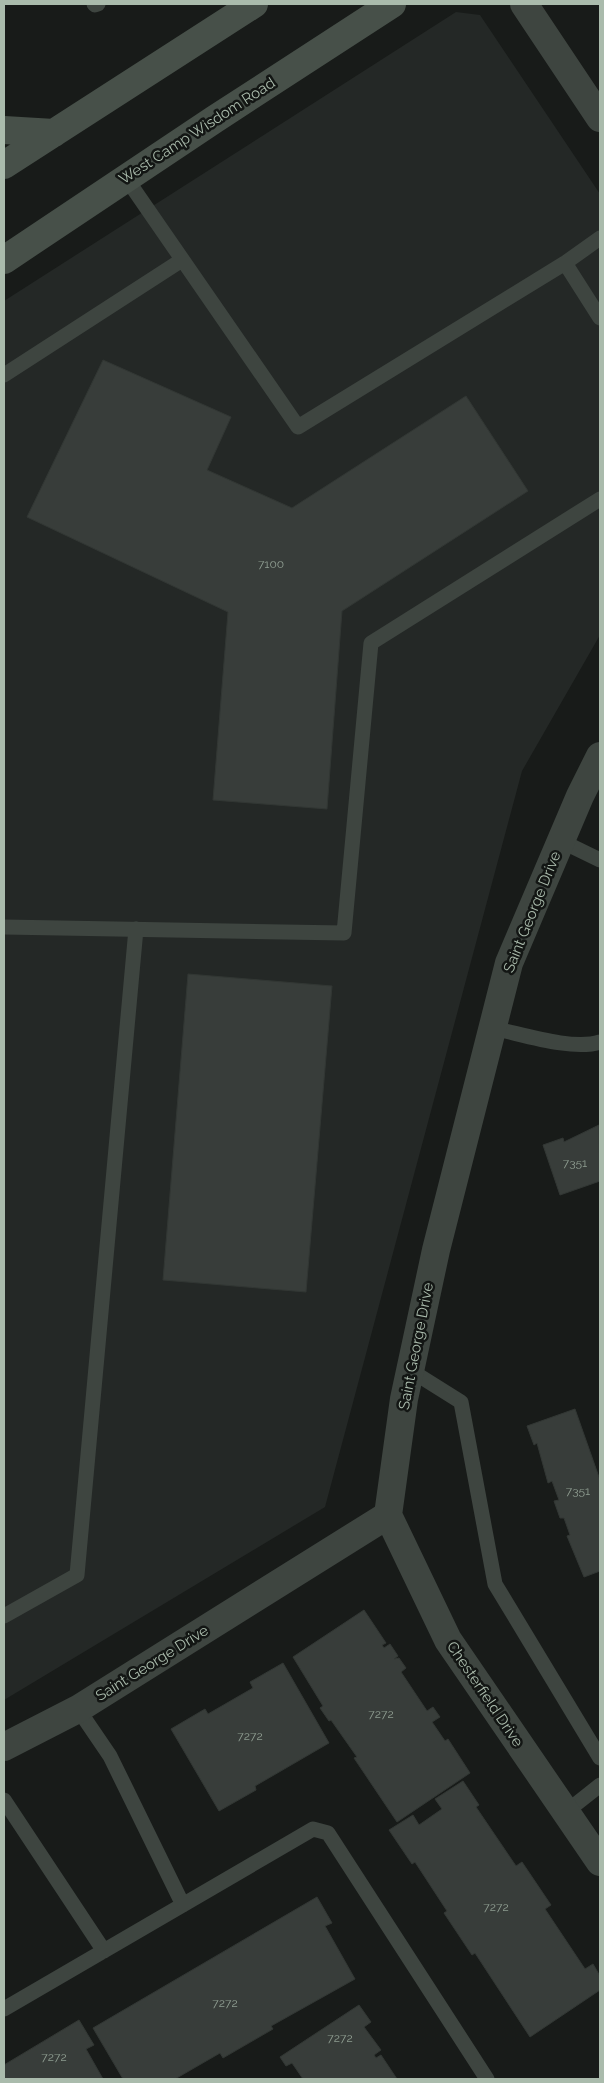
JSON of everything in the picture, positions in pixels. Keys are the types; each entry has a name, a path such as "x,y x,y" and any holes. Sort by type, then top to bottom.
{"main road":[{"path":"4,165 254,4"},
{"name":"West Camp Wisdom Road","path":"4,260 392,4"},
{"path":"4,130 54,133"}],"street":[{"path":"524,4 600,118"},
{"name":"Saint George Drive","path":"4,1747 78,1709 388,1515 404,1398 436,1250 509,963 600,756"},
{"name":"Chesterfield Drive","path":"388,1515 448,1640 600,1862"}],"lane":[{"path":"94,4 95,6 98,4"},
{"path":"126,178 298,427 565,263 600,238"},
{"path":"4,375 182,260"},
{"path":"565,263 600,318"},
{"path":"4,927 344,933 370,643 600,499"},
{"path":"561,841 600,860"},
{"path":"4,1616 77,1575 136,929"},
{"path":"492,1028 562,1043 589,1046 600,1042"},
{"path":"410,1370 461,1402 495,1584 600,1758"},
{"path":"78,1709 110,1756 183,1905"},
{"path":"566,1812 600,1785"},
{"path":"4,1800 104,1951"},
{"path":"4,2009 313,1829 328,1833 486,2079"}],"shaded area":[{"path":"456,12 480,15 600,194 600,635 522,771 325,1507 4,1700 4,301"}],"building":[{"path":"103,360 231,417 207,470 292,508 466,396 528,491 342,611 327,809 213,800 228,612 27,517"},
{"path":"188,974 332,986 306,1292 163,1280"},
{"path":"599,1125 600,1181 560,1195 543,1145 563,1138 564,1142"},
{"path":"575,1409 600,1480 600,1571 584,1577 567,1536 570,1535 564,1518 560,1518 554,1501 559,1500 552,1481 548,1483 537,1443 534,1445 527,1426"},
{"path":"364,1610 386,1643 382,1645 384,1648 390,1644 398,1656 394,1659 399,1658 406,1668 401,1672 427,1711 433,1707 440,1717 432,1722 445,1741 448,1739 470,1773 397,1822 354,1758 357,1757 331,1720 329,1721 320,1708 323,1706 293,1657"},
{"path":"283,1663 329,1743 255,1786 256,1790 219,1811 171,1729 205,1709 208,1714 253,1688 250,1682"},
{"path":"463,1781 479,1805 476,1807 516,1866 522,1862 551,1905 545,1909 585,1969 593,1964 600,1976 600,1990 530,2037 475,1953 472,1955 444,1913 447,1911 415,1862 412,1864 389,1830 413,1815 419,1825 442,1809 435,1799"},
{"path":"317,1897 332,1923 325,1926 355,1979 271,2026 273,2029 223,2058 220,2053 175,2079 123,2079 93,2028"},
{"path":"359,2005 371,2022 364,2027 381,2050 374,2055 376,2058 381,2055 397,2079 303,2079 292,2063 286,2066 280,2057"},
{"path":"79,2020 94,2045 86,2049 103,2079 4,2079 4,2065"}]}
